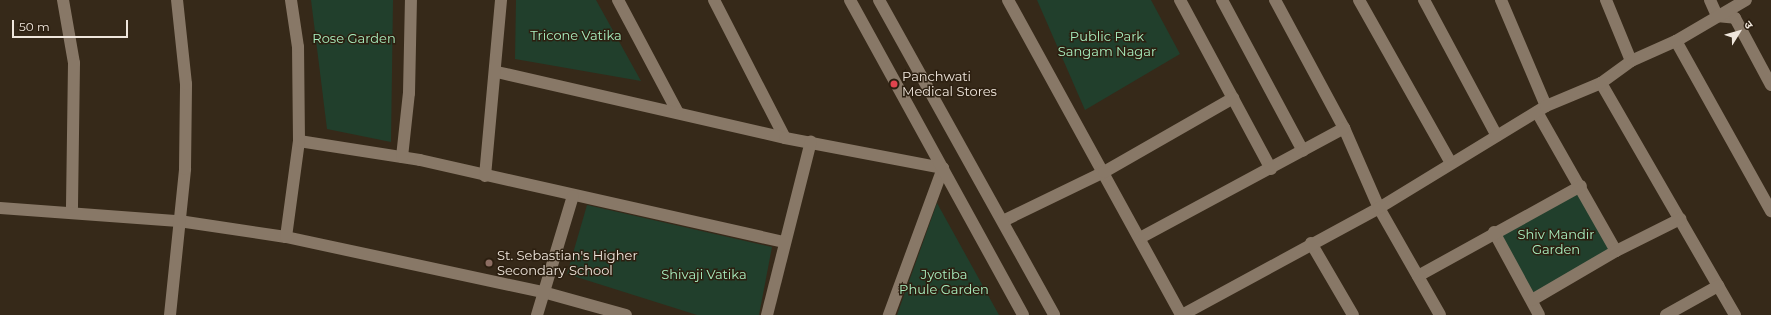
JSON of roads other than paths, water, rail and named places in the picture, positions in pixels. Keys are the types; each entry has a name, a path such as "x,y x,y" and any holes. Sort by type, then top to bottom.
{"street":[{"path":"63,0 74,63 72,211"},
{"path":"170,315 180,221 186,84 177,0"},
{"path":"286,237 299,140 298,47 291,0"},
{"path":"402,157 409,93 411,0"},
{"path":"485,176 497,72 502,0"},
{"path":"618,0 678,113"},
{"path":"714,0 785,138"},
{"path":"850,0 1023,315"},
{"path":"879,0 1054,315"},
{"path":"1008,0 1182,315 1311,243 1379,208 1541,109 1601,83 1632,61 1676,40 1746,0"},
{"path":"1180,0 1271,169"},
{"path":"1222,0 1303,152"},
{"path":"1275,0 1344,128 1379,208 1440,315"},
{"path":"1359,0 1451,163"},
{"path":"1424,0 1498,136"},
{"path":"1501,0 1541,109 1616,251"},
{"path":"1606,0 1632,61"},
{"path":"1710,0 1717,16"},
{"path":"1717,16 1734,18 1771,85"},
{"path":"1676,40 1771,211"},
{"path":"497,72 785,138 811,141 943,168"},
{"path":"1601,83 1735,315"},
{"path":"1003,221 1104,172 1233,98"},
{"path":"1140,238 1303,152 1344,128"},
{"path":"299,140 402,157 784,242"},
{"path":"767,315 784,242 811,141"},
{"path":"889,315 943,168"},
{"path":"1418,276 1494,232 1581,186"},
{"path":"537,315 573,196"},
{"path":"0,208 72,211 180,221 286,237 543,292 626,315"},
{"path":"1532,300 1616,251 1680,219"},
{"path":"1494,232 1539,315"},
{"path":"1311,243 1353,315"},
{"path":"1666,315 1718,286"}],"place":[{"name":"Panchwati Medical Stores","path":"894,84"},
{"name":"St. Sebastian's Higher Secondary School","path":"489,263"}],"park label":[{"name":"Tricone Vatika","path":"576,35"},
{"name":"Rose Garden","path":"354,38"},
{"name":"Public Park Sangam Nagar","path":"1107,44"},
{"name":"Shiv Mandir Garden","path":"1556,242"},
{"name":"Shivaji Vatika","path":"704,274"},
{"name":"Jyotiba Phule Garden","path":"944,282"}]}
